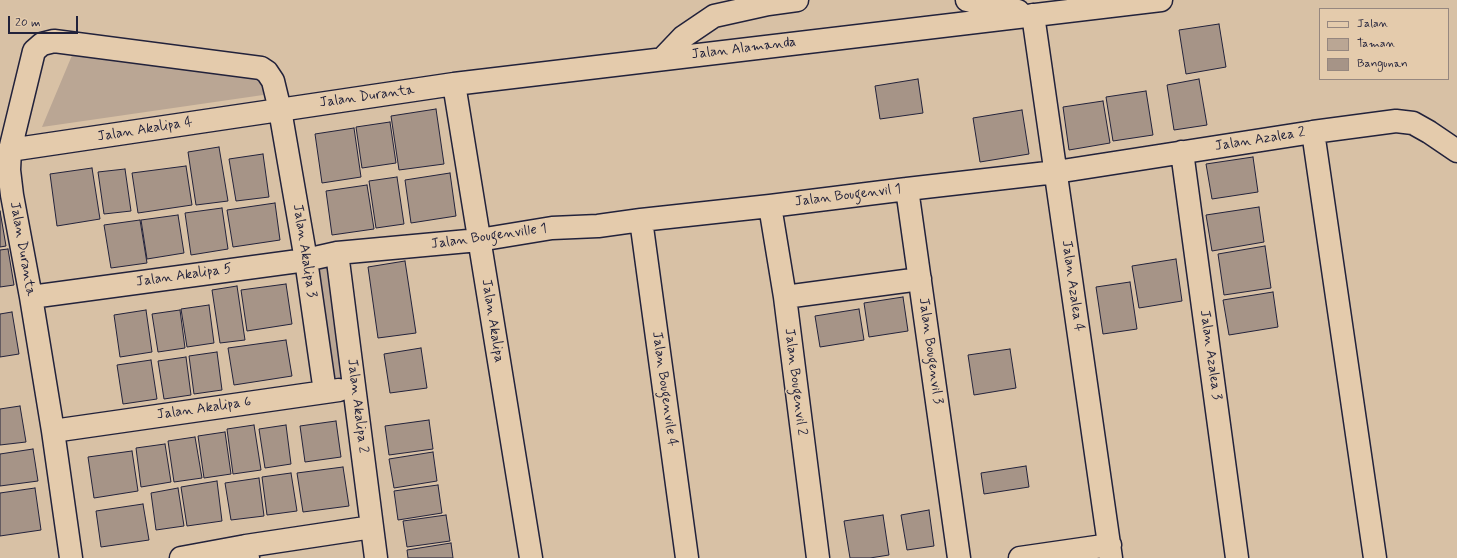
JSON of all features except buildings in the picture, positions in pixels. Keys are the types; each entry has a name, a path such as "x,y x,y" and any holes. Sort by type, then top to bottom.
{"street":[{"path":"663,58 683,37 714,16 768,4 797,0"},
{"path":"967,0 1033,15"},
{"name":"Jalan Alamanda","path":"454,84 1161,0"},
{"name":"Jalan Azalea 4","path":"1033,15 1110,552"},
{"name":"Jalan Duranta","path":"71,558 53,430 12,195 9,170 10,150 34,51 42,44 54,41 261,68"},
{"name":"Jalan Akalipa 3","path":"261,68 267,72 273,81 280,110 306,260 325,392"},
{"name":"Jalan Duranta","path":"280,110 454,84"},
{"name":"Jalan Akalipa","path":"454,84 531,558"},
{"name":"Jalan Akalipa 4","path":"10,150 280,110"},
{"name":"Jalan Azalea 2","path":"1056,172 1313,132 1396,121 1413,123 1428,132 1456,157"},
{"path":"1313,132 1375,558"},
{"name":"Jalan Azalea 3","path":"1182,152 1237,558"},
{"name":"Jalan Bougenvil 1","path":"640,220 1056,172"},
{"path":"907,189 920,279"},
{"name":"Jalan Bougenvil 2","path":"770,206 784,297 818,558"},
{"name":"Jalan Bougenville 1","path":"337,254 479,240 552,228 598,226 640,220"},
{"name":"Jalan Bougenvile 4","path":"640,220 687,558"},
{"name":"Jalan Akalipa 5","path":"31,297 306,260 337,254"},
{"name":"Jalan Akalipa 2","path":"337,254 376,558"},
{"name":"Jalan Bougenvil 3","path":"784,297 920,279 959,558"},
{"name":"Jalan Akalipa 6","path":"53,430 355,389"},
{"path":"181,558 247,552 372,527"},
{"path":"1020,558 1110,552"}],"green space":[{"path":"73,53 262,69 267,87 263,95 42,127"},
{"path":"328,258 345,377 332,378 315,260"}]}
